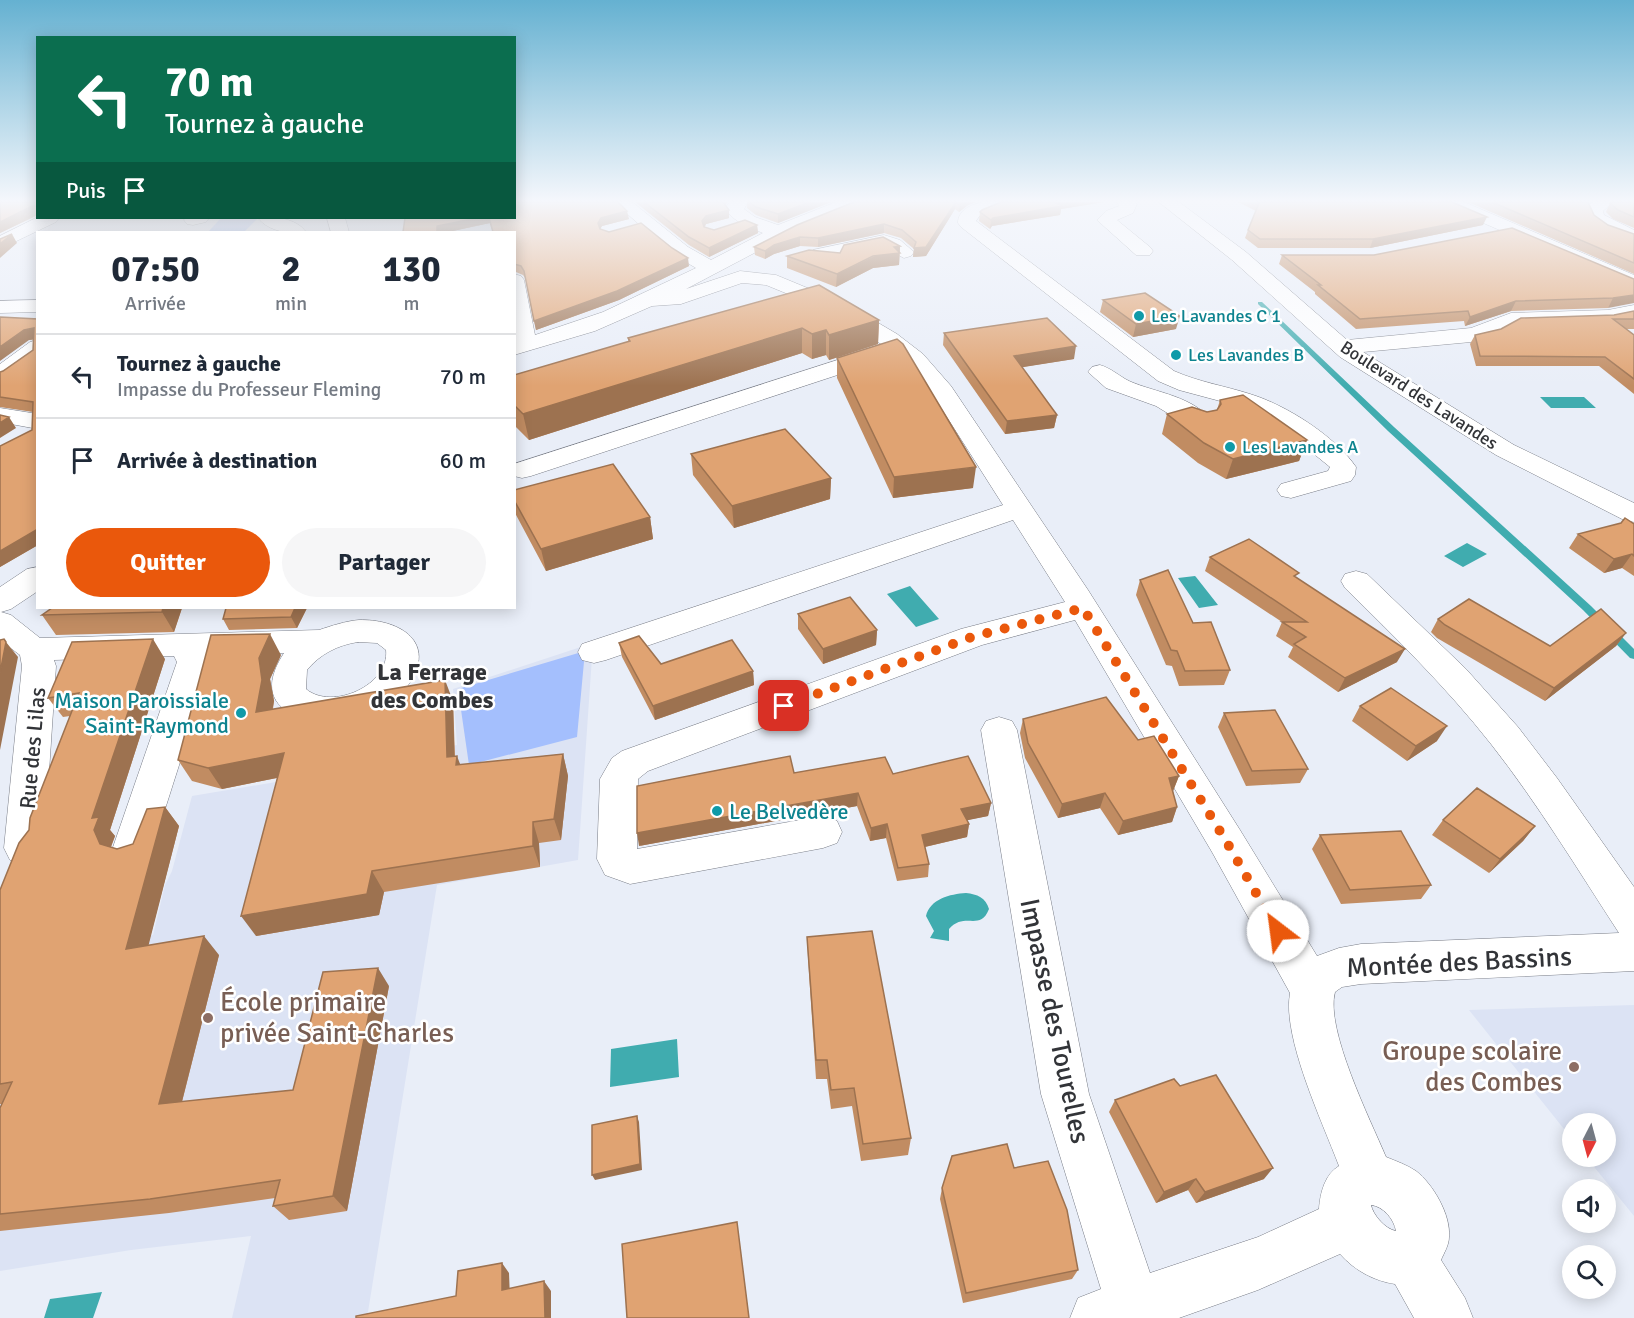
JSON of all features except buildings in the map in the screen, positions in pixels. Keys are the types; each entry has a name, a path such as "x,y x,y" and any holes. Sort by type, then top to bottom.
{"street":[{"path":"703,264 709,267"},
{"path":"516,302 520,346 611,317 716,264"},
{"path":"754,277 778,264"},
{"path":"1020,264 1166,376 1182,384 1242,399 1266,409 1336,458 1343,467 1342,475 1291,490"},
{"name":"Boulevard des Lavandes","path":"1247,264 1342,347 1505,450 1634,514"},
{"path":"1592,264 1634,282"},
{"path":"647,300 674,300 729,280 754,277 774,280 839,308 900,347 915,359 943,391 1083,608 1226,841 1313,991 1310,1008 1314,1036 1359,1200"},
{"path":"0,307 36,306"},
{"path":"1342,347 1471,335 1484,332 1515,318 1608,316 1634,311"},
{"path":"522,470 900,347"},
{"path":"0,375 33,350"},
{"path":"1148,362 1106,370 1112,383 1162,400 1184,410 1201,423"},
{"path":"0,415 36,422"},
{"path":"9,444 36,429"},
{"path":"594,652 1020,508"},
{"path":"0,602 36,577"},
{"path":"1356,581 1433,654 1494,723 1555,802 1634,921"},
{"path":"823,832 630,867 623,866 617,859 619,779 625,768 635,761 1000,628 1083,608"},
{"path":"0,622 23,643 35,648 321,641"},
{"path":"132,850 193,669 194,662 184,645"},
{"name":"Rue des Lilas","path":"24,848 39,666 35,648"},
{"name":"Impasse des Tourelles","path":"999,730 1065,1094 1116,1312"},
{"name":"Montée des Bassins","path":"1313,991 1320,978 1328,972 1361,964 1634,952"},
{"path":"1116,1312 1298,1247 1359,1200 1380,1180 1392,1185 1413,1205 1424,1230 1423,1241 1418,1250 1409,1256 1445,1318"}],"shaded area":[{"path":"1540,397 1584,397 1596,408 1551,408"},
{"path":"1467,543 1487,554 1463,567 1444,556"},
{"path":"1195,576 1218,605 1199,608 1178,578"},
{"path":"910,586 939,619 916,627 887,594"},
{"name":"École primaire privée Saint-Charles","path":"593,643 578,860 437,885 367,1318 232,1318 251,1236 131,1250 0,1271 0,961 153,935 165,885 172,871 192,796 282,781 457,745 453,689"},
{"path":"585,651 577,737 469,765 458,689"},
{"path":"966,893 986,902 989,909 985,916 977,921 955,924 949,929 949,941 930,938 934,931 926,916 932,905 947,896"},
{"name":"Groupe scolaire des Combes","path":"1634,1005 1634,1216 1616,1194 1616,1179 1604,1179 1594,1167 1616,1167 1616,1113 1562,1113 1562,1126 1469,1010"},
{"path":"677,1039 679,1077 610,1087 611,1049"},
{"path":"102,1292 93,1318 44,1318 50,1299"}],"waterway":[{"path":"1260,303 1391,429 1587,608 1634,655"}],"place":[{"name":"Les Lavandes C 1","path":"1139,316"},
{"name":"Les Lavandes B","path":"1176,355"},
{"name":"Les Lavandes A","path":"1230,447"},
{"name":"Maison Paroissiale Saint-Raymond","path":"241,713"},
{"name":"Le Belvedère","path":"717,811"},
{"name":"École primaire privée Saint-Charles","path":"208,1018"},
{"name":"Groupe scolaire des Combes","path":"1574,1067"}],"district":[{"name":"La Ferrage des Combes","path":"432,686"}],"route":[{"path":"784,706 972,637 1083,608 1226,841 1278,931"}]}
